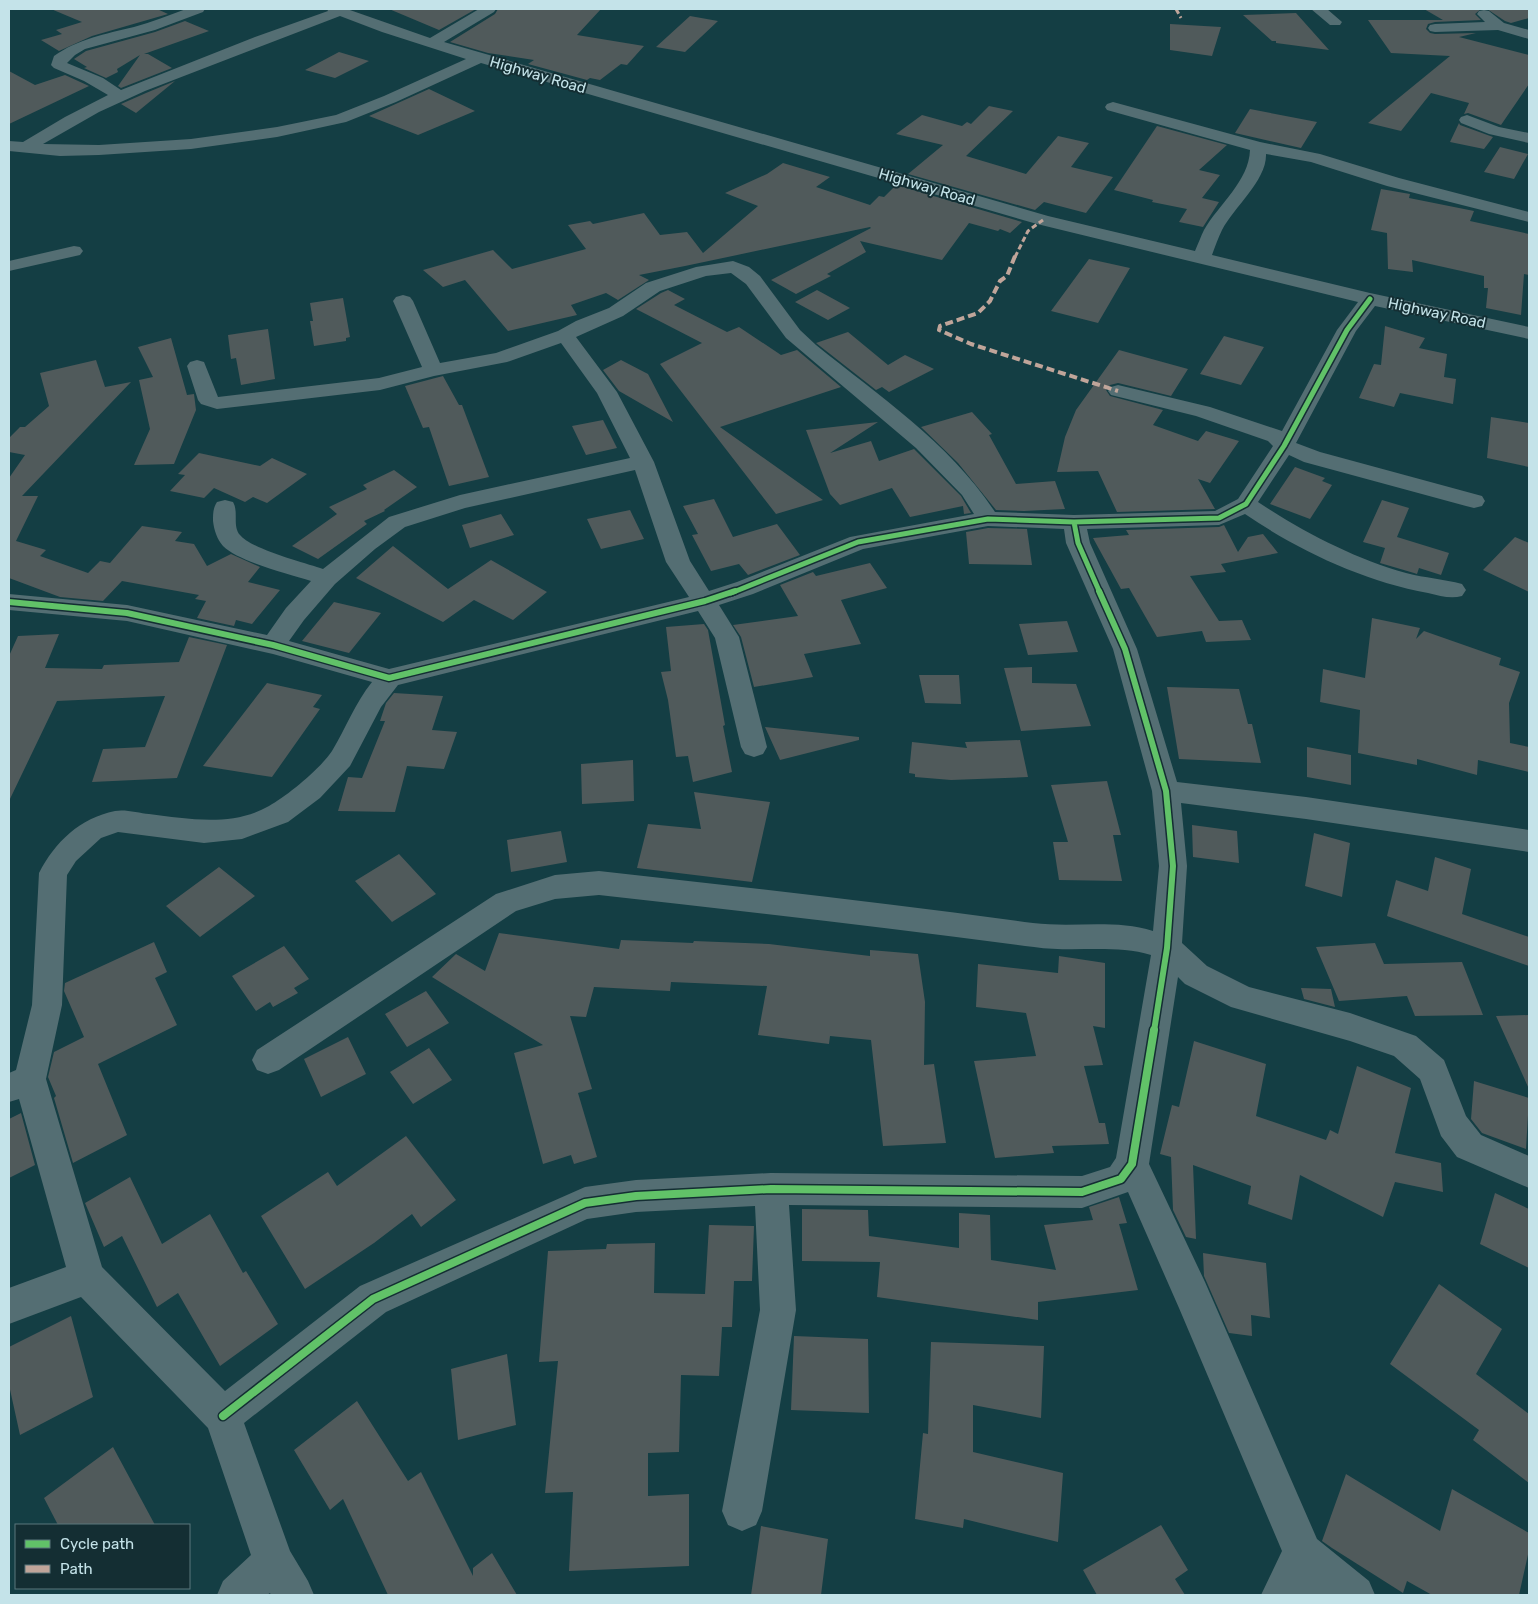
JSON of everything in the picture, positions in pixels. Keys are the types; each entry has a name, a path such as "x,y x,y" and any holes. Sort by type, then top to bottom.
{"street":[{"path":"118,95 108,86 94,78 59,65 59,58 67,52 87,43 117,33 149,27 198,9"},
{"path":"432,43 489,9"},
{"path":"1318,9 1334,22"},
{"path":"1478,9 1499,26"},
{"path":"26,148 48,132 118,95 337,10"},
{"name":"Highway Road","path":"337,10 480,58 1044,220 1370,299 1529,333"},
{"path":"1435,28 1499,26 1529,35"},
{"path":"9,146 60,151 142,148 277,132 340,119 390,99 480,58"},
{"path":"1113,107 1258,147 1314,158 1393,182 1529,217"},
{"path":"1467,120 1496,131 1529,138"},
{"path":"1201,259 1213,230 1251,176 1258,162 1258,147"},
{"path":"9,266 74,251"},
{"path":"197,366 208,400 226,403 380,384 433,370 500,358 565,335 583,325 616,312 653,287 703,271 733,267 742,271 753,280 793,334 809,349 924,443 970,492 988,519"},
{"path":"9,602 127,613 273,645 389,678 705,601 745,588 858,542 988,519 1074,522 1219,518 1246,504 1284,446 1347,330 1370,299"},
{"path":"403,301 433,370"},
{"path":"565,335 607,392 643,462 678,562 727,637 754,747"},
{"path":"1118,391 1203,411 1249,425 1276,436 1284,446 1312,457 1474,501"},
{"path":"273,645 296,614 327,578 367,544 397,522 460,502 643,462"},
{"path":"1246,504 1264,517 1335,554 1392,576 1454,590"},
{"path":"225,507 224,522 232,541 258,555 327,578"},
{"path":"223,1416 373,1299 585,1203 636,1196 771,1189 1082,1192 1121,1179 1132,1164 1168,948 1173,866 1166,791 1125,649 1078,543 1074,522"},
{"path":"237,1595 284,1579 223,1416 87,1277 19,1084 47,1005 53,872 66,853 91,830 117,821 204,832 242,828 278,814 310,791 341,759 370,702 389,678"},
{"path":"1166,791 1306,808 1529,841"},
{"path":"268,1060 506,902 555,887 599,883 893,916 1041,936 1135,938 1168,948 1196,975 1242,998 1350,1027 1405,1046 1433,1070 1453,1125 1469,1146 1529,1172"},
{"path":"1132,1164 1192,1295 1321,1595"},
{"path":"742,1511 778,1310 771,1189"},
{"path":"9,1306 87,1277"},
{"path":"1281,1595 1303,1553"},
{"path":"1303,1553 1355,1595"}],"building":[{"path":"51,9 157,9 168,14 92,36 59,51 41,40 62,34 56,30 82,22"},
{"path":"389,9 476,9 439,30"},
{"path":"498,9 601,9 577,35 644,46 627,65 621,64 600,80 590,78 587,80 528,64 534,60 488,53 450,42 495,14"},
{"path":"1424,9 1481,9 1475,14 1481,20 1435,22 1428,24 1426,29 1430,33 1435,34 1476,33 1459,37 1529,55 1529,84 1501,125 1468,113 1464,114 1469,103 1431,93 1401,131 1368,123 1450,56 1391,53 1368,20 1443,20"},
{"path":"1487,9 1529,9 1529,18 1511,23"},
{"path":"1296,13 1329,50 1276,43 1276,41 1272,41 1243,15"},
{"path":"690,16 718,21 685,52 656,47"},
{"path":"185,21 209,31 144,54 148,54 172,68 121,88 118,86 140,55 117,69 118,72 106,78 84,68 87,67 74,59 86,51 155,32"},
{"path":"1170,24 1221,27 1212,56 1170,50"},
{"path":"339,52 369,61 335,78 305,70"},
{"path":"9,71 35,85 65,75 89,86 9,124"},
{"path":"175,81 136,113 121,104 146,93"},
{"path":"429,89 475,111 418,135 369,116"},
{"path":"989,106 1013,111 966,156 1026,174 1058,136 1089,143 1071,167 1113,177 1086,213 1044,202 1035,210 908,174 943,145 896,134 922,115 962,126 967,122 971,124"},
{"path":"1250,109 1317,122 1301,148 1235,133"},
{"path":"1459,123 1493,137 1484,149 1450,142"},
{"path":"1157,126 1227,145 1199,170 1220,175 1202,198 1219,202 1203,227 1179,222 1187,209 1152,202 1153,200 1114,190"},
{"path":"1500,147 1528,154 1514,179 1484,172"},
{"path":"783,163 830,177 816,187 870,205 879,196 884,197 896,185 1022,222 1010,233 1000,229 998,231 969,223 942,260 860,241 866,252 827,274 831,276 796,294 771,280 871,228 639,275 649,280 618,300 606,293 571,305 577,315 508,331 465,280 443,287 423,270 493,250 512,269 586,249 568,225 590,221 593,224 644,213 660,235 687,232 703,253 758,206 725,193 767,174"},
{"path":"1381,189 1410,194 1409,198 1474,211 1470,221 1529,234 1529,275 1524,274 1521,315 1486,308 1488,288 1484,288 1484,276 1412,260 1413,272 1388,269 1387,233 1371,230"},
{"path":"1089,259 1130,268 1098,323 1051,311"},
{"path":"668,290 685,299 674,305 727,332 739,327 781,355 797,350 841,387 720,427 823,500 776,514 660,364 702,343 636,309"},
{"path":"817,290 850,308 828,320 795,302"},
{"path":"343,298 350,337 346,338 346,341 314,346 310,321 313,321 310,303"},
{"path":"1385,326 1425,338 1419,348 1447,354 1444,377 1456,379 1453,404 1400,393 1394,407 1359,398 1374,364 1381,365"},
{"path":"268,329 275,379 241,385 236,358 231,359 228,335"},
{"path":"848,332 888,365 905,355 934,369 889,392 882,387 876,390 816,343"},
{"path":"1224,336 1264,347 1241,385 1200,374"},
{"path":"171,338 187,395 194,394 196,410 174,464 134,465 150,429 139,380 153,377 138,347"},
{"path":"1119,350 1188,369 1171,396 1118,383 1110,385 1106,390 1110,396 1163,410 1153,425 1198,441 1206,431 1239,441 1210,483 1198,479 1215,509 1117,512 1098,471 1057,472 1065,437 1076,410"},
{"path":"96,360 105,387 131,382 22,496 38,496 16,541 46,550 40,556 88,573 100,561 110,563 142,526 182,532 175,541 194,544 207,566 231,554 260,567 248,582 280,590 252,624 236,620 234,626 197,618 206,601 195,599 199,595 122,581 103,601 60,597 9,578 9,478 25,455 9,452 9,438 20,427 25,427 49,406 40,373"},
{"path":"621,360 648,374 673,422 619,391 603,370"},
{"path":"443,376 459,405 462,405 489,477 449,486 429,427 423,428 405,386"},
{"path":"972,412 992,434 989,435 1016,484 1055,481 1065,509 996,510 958,463 921,427"},
{"path":"1491,417 1529,423 1529,467 1487,458"},
{"path":"603,420 617,448 586,455 572,426"},
{"path":"878,422 830,453 871,441 879,461 914,449 961,496 971,513 964,514 963,506 910,517 892,488 840,505 830,494 806,430"},
{"path":"199,453 260,466 272,458 307,474 267,503 253,497 245,502 214,488 204,498 170,491 185,475 178,474"},
{"path":"1295,467 1325,478 1322,481 1332,485 1310,519 1270,504"},
{"path":"394,470 417,487 385,511 364,521 367,524 318,559 292,546 337,514 329,507 367,489 363,485"},
{"path":"714,499 733,537 777,524 800,555 748,575 739,564 711,571 692,535 698,534 683,506"},
{"path":"1382,500 1409,508 1397,537 1449,553 1441,575 1419,568 1417,574 1380,563 1385,548 1363,542"},
{"path":"630,510 644,539 601,549 587,519"},
{"path":"501,514 514,535 470,548 462,525"},
{"path":"1224,525 1238,552 1248,537 1263,534 1278,553 1221,564 1226,572 1190,576 1219,621 1242,620 1251,640 1206,642 1202,631 1157,637 1129,588 1121,589 1093,538 1129,535 1126,530 1219,527"},
{"path":"988,528 1027,529 1032,565 969,564 966,532"},
{"path":"1515,537 1529,543 1529,592 1483,570"},
{"path":"393,546 448,589 491,560 547,592 513,620 474,600 443,622 356,578"},
{"path":"870,563 887,588 841,600 861,644 804,654 813,677 754,687 741,637 733,625 798,616 780,585 813,572 816,576"},
{"path":"334,602 381,613 349,653 302,641"},
{"path":"1372,618 1420,628 1416,639 1424,631 1501,658 1499,665 1520,672 1509,703 1510,743 1529,747 1529,772 1478,760 1477,775 1417,759 1417,765 1358,753 1360,710 1320,702 1323,669 1365,678"},
{"path":"1067,621 1078,652 1028,655 1019,624"},
{"path":"704,624 708,630 732,772 693,782 688,756 676,757 668,700 661,672 671,671 666,627"},
{"path":"59,634 45,668 102,669 104,665 179,662 189,637 227,645 177,778 92,782 103,749 145,747 165,696 57,701 9,801 9,656 18,636"},
{"path":"1032,667 1032,683 1076,684 1091,726 1021,731 1004,668"},
{"path":"919,675 959,675 961,704 925,703"},
{"path":"267,683 322,695 313,707 320,709 272,777 203,766"},
{"path":"1167,687 1239,689 1248,724 1252,724 1261,763 1179,759"},
{"path":"394,693 443,696 432,730 457,732 444,769 407,766 395,812 338,811 348,777 362,778 385,721 380,721 386,703"},
{"path":"765,727 859,737 859,740 780,760"},
{"path":"1020,740 1028,777 951,780 915,777 915,774 909,773 912,742 967,748 965,742"},
{"path":"1307,747 1351,755 1351,785 1307,777"},
{"path":"633,760 634,801 582,804 581,764"},
{"path":"1107,781 1121,835 1113,835 1122,881 1059,880 1053,842 1068,842 1051,785"},
{"path":"694,792 770,802 752,882 637,868 648,824 701,829"},
{"path":"1192,825 1237,831 1239,863 1193,857"},
{"path":"561,831 567,862 511,872 507,840"},
{"path":"1314,833 1350,843 1342,897 1305,886"},
{"path":"399,854 436,894 392,922 355,881"},
{"path":"1435,857 1471,869 1462,914 1529,937 1529,966 1387,916 1396,880 1428,891"},
{"path":"219,867 255,896 200,937 166,906"},
{"path":"499,933 619,949 621,940 693,943 694,941 769,944 870,956 870,950 918,954 925,1002 924,1065 934,1064 946,1143 883,1146 871,1040 830,1036 829,1044 758,1035 767,986 671,982 670,991 594,987 586,1017 570,1016 592,1089 578,1093 597,1157 574,1164 571,1155 543,1164 514,1053 543,1045 432,977 456,954 485,971"},
{"path":"154,942 167,972 155,978 177,1025 98,1064 127,1135 73,1163 54,1098 56,1096 48,1077 54,1052 84,1037 64,991 65,983"},
{"path":"1375,943 1384,964 1462,962 1483,1015 1415,1016 1407,996 1339,1001 1316,947"},
{"path":"284,946 309,979 294,988 298,993 273,1007 270,1002 256,1011 232,976"},
{"path":"1059,956 1105,963 1105,1028 1093,1026 1103,1065 1084,1066 1099,1123 1105,1123 1109,1144 1052,1146 1054,1153 995,1158 974,1061 1036,1056 1026,1013 976,1007 978,964 1058,973"},
{"path":"1301,988 1331,989 1335,1007 1304,999"},
{"path":"426,991 449,1023 407,1047 385,1014"},
{"path":"1529,1015 1529,1089 1496,1016"},
{"path":"348,1037 366,1074 321,1097 304,1059"},
{"path":"1194,1041 1266,1064 1256,1116 1326,1140 1330,1130 1338,1134 1357,1066 1411,1088 1395,1153 1441,1163 1443,1192 1395,1182 1383,1217 1300,1175 1292,1220 1248,1204 1251,1186 1193,1165 1196,1239 1186,1237 1173,1210 1171,1157 1160,1154 1172,1105 1179,1107"},
{"path":"429,1048 452,1080 413,1104 390,1072"},
{"path":"1474,1081 1529,1098 1526,1149 1482,1133 1471,1119"},
{"path":"21,1113 35,1165 9,1178 9,1119"},
{"path":"406,1136 456,1200 421,1227 412,1214 374,1243 305,1289 261,1216 328,1172 337,1186"},
{"path":"130,1177 162,1244 210,1214 243,1273 246,1271 278,1324 220,1366 178,1293 157,1307 122,1236 104,1247 85,1203"},
{"path":"1495,1193 1529,1209 1529,1268 1480,1244"},
{"path":"1119,1197 1127,1223 1119,1224 1138,1290 1038,1302 1038,1320 877,1297 880,1262 802,1261 802,1209 868,1210 869,1236 959,1248 959,1213 990,1215 991,1260 1056,1270 1044,1225 1093,1220 1089,1207"},
{"path":"709,1225 754,1226 752,1281 734,1281 732,1327 722,1327 719,1376 681,1375 679,1452 648,1453 648,1496 689,1494 689,1566 569,1571 573,1492 545,1493 558,1361 539,1362 548,1251 606,1249 607,1244 655,1243 654,1293 705,1294"},
{"path":"1203,1253 1266,1263 1270,1318 1251,1315 1252,1336 1229,1333 1204,1276"},
{"path":"1439,1284 1502,1329 1476,1374 1529,1414 1529,1483 1473,1440 1479,1430 1390,1364"},
{"path":"71,1316 93,1397 20,1435 9,1385 9,1347"},
{"path":"794,1336 868,1339 869,1413 791,1410"},
{"path":"931,1342 1044,1346 1041,1418 973,1405 973,1452 1063,1473 1058,1542 964,1519 963,1528 915,1519 923,1433 928,1434"},
{"path":"507,1354 516,1425 458,1440 451,1369"},
{"path":"357,1401 408,1481 421,1472 473,1576 473,1568 492,1553 517,1595 388,1595 343,1499 330,1510 294,1450"},
{"path":"113,1447 154,1524 57,1524 44,1498"},
{"path":"1346,1474 1440,1531 1452,1489 1529,1533 1529,1550 1519,1595 1432,1595 1407,1581 1403,1593 1332,1548 1322,1541"},
{"path":"1161,1525 1188,1570 1175,1579 1185,1595 1097,1595 1083,1570"},
{"path":"761,1526 828,1539 821,1595 751,1595"}],"marked path":[{"path":"1176,9 1181,18"},
{"path":"1043,220 1028,231 1021,242 1007,276 1000,281 990,301 978,313 940,326 939,330 971,344 1118,391"}],"cycle path":[{"path":"9,602 127,613 273,645 389,678 705,601 745,588 858,542 988,519 1074,522 1219,518 1246,504 1284,446 1347,330 1370,299"},
{"path":"223,1416 373,1299 585,1203 636,1196 771,1189 1082,1192 1121,1179 1132,1164 1167,948 1173,866 1166,791 1125,649 1078,543 1074,522"}]}
